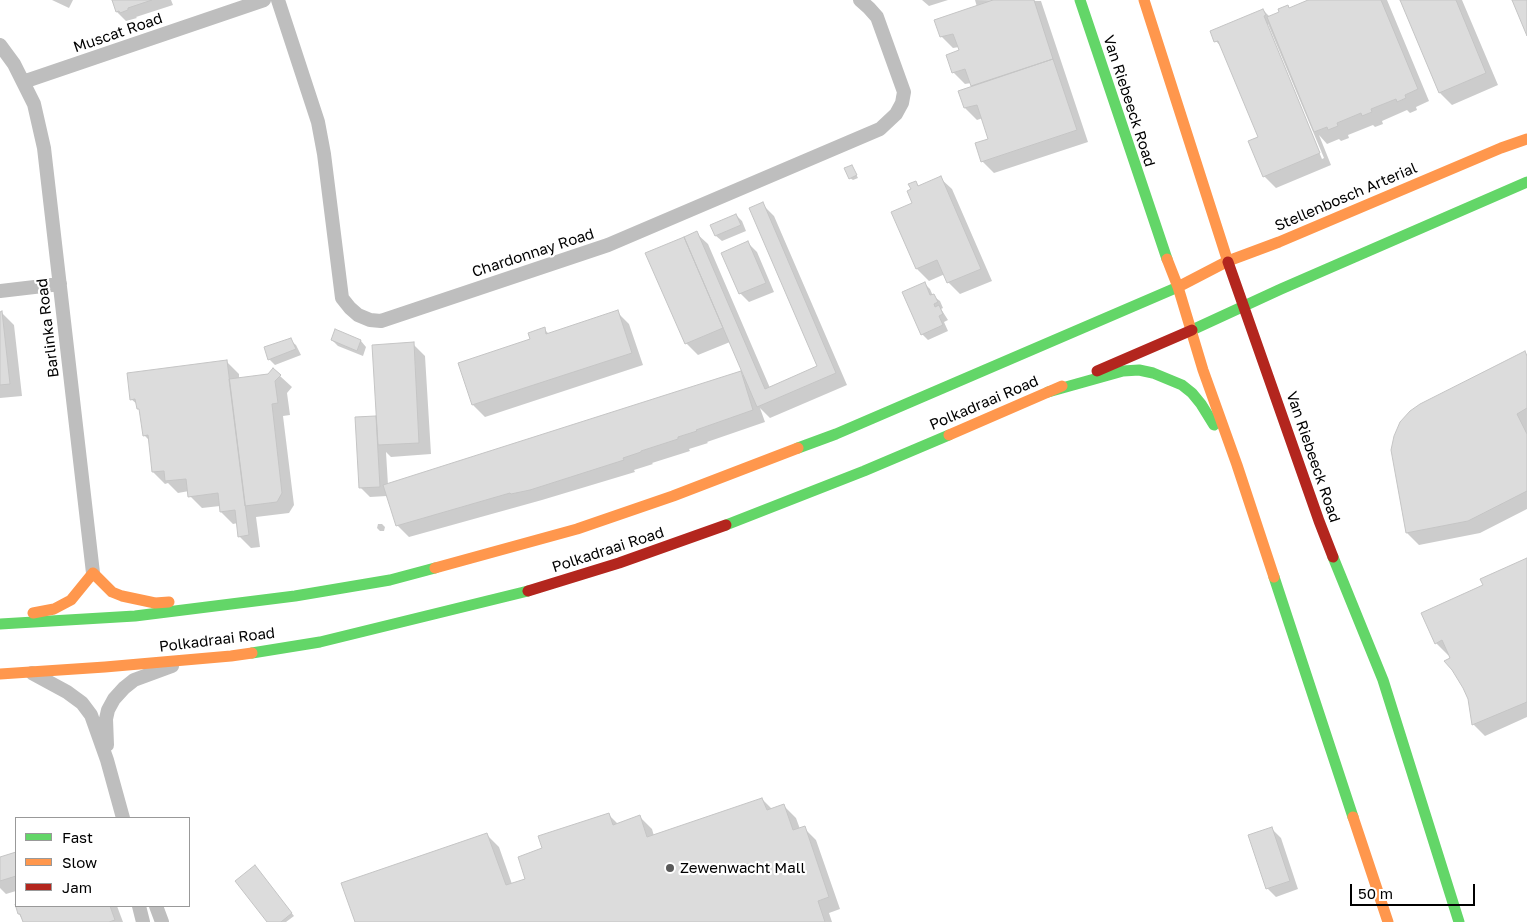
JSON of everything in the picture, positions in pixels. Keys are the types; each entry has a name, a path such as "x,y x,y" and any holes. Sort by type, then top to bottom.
{"main road":[{"name":"Van Riebeeck Road","path":"1080,0 1166,257 1178,287 1203,370 1237,464 1388,922"},
{"name":"Van Riebeeck Road","path":"1144,0 1228,262 1319,521 1382,680 1459,922"},
{"name":"Stellenbosch Arterial","path":"1178,287 1228,262 1501,148 1527,139"},
{"path":"1192,330 1527,182"},
{"name":"Polkadraai Road","path":"0,624 135,616 295,596 390,580 577,529 673,496 836,434 1178,287"},
{"name":"Polkadraai Road","path":"0,674 231,656 342,637 522,593 619,563 750,518 1192,330"},
{"path":"1048,392 1123,371 1139,370 1153,372 1182,385 1202,404 1237,464"},
{"path":"0,615 38,613 62,606 77,595 93,573 112,592 138,601 155,604 242,596 295,596"}],"street":[{"name":"Muscat Road","path":"23,82 264,0"},
{"name":"Chardonnay Road","path":"278,0 318,122 324,154 342,298 358,316 381,321 608,245 880,129 896,114 902,103 904,92 877,17 860,0"},
{"path":"0,45 14,64 23,82"},
{"name":"Barlinka Road","path":"23,82 34,104 40,126 93,573"},
{"path":"0,290 60,284"},
{"path":"108,760 106,719 108,710 124,688 134,680 192,660"},
{"path":"32,672 82,703 91,715 108,760 123,817"},
{"path":"139,907 143,922"},
{"path":"156,907 162,922"}],"building":[{"path":"112,0 152,0 128,8 128,10 120,13 119,11 116,12"},
{"path":"993,0 1034,0 1053,59 971,86 965,69 952,73 946,55 959,50 953,34 940,37 934,20"},
{"path":"1308,0 1381,0 1418,89 1405,95 1406,98 1397,102 1396,99 1371,109 1372,112 1362,116 1361,113 1337,123 1338,126 1328,130 1327,127 1314,132 1267,17 1279,12 1278,9 1288,5 1289,8"},
{"path":"1400,0 1456,0 1486,73 1439,93"},
{"path":"1512,0 1527,0 1527,36"},
{"path":"1263,9 1266,15 1264,16 1320,153 1263,177 1248,141 1258,137 1218,41 1214,42 1210,31"},
{"path":"1053,59 1077,130 981,162 975,143 988,139 977,105 964,108 958,91"},
{"path":"852,165 857,175 849,179 844,168"},
{"path":"941,176 981,269 947,283 937,260 916,269 891,212 912,203 907,191 911,189 908,184 916,181 918,186"},
{"path":"763,202 836,373 757,407 684,237 697,231 765,389 817,366 749,208"},
{"path":"736,214 741,225 715,236 710,225"},
{"path":"684,237 723,328 685,344 645,253"},
{"path":"748,241 766,283 739,294 721,253"},
{"path":"925,282 930,295 934,294 938,302 934,304 935,307 939,305 943,314 939,316 943,325 921,335 902,292"},
{"path":"618,310 632,353 472,405 458,363 530,339 528,333 545,327 546,334"},
{"path":"2,311 10,384 0,385 0,312"},
{"path":"335,329 361,340 357,351 331,340"},
{"path":"291,338 296,349 268,360 264,347"},
{"path":"414,342 419,443 378,445 372,345"},
{"path":"1525,351 1527,356 1527,408 1517,414 1527,434 1527,491 1468,521 1406,533 1391,450 1400,422 1420,404"},
{"path":"227,360 249,535 238,537 235,510 220,512 218,493 188,497 186,479 165,481 164,471 152,472 148,435 143,436 139,409 137,409 135,399 130,400 127,373"},
{"path":"273,368 281,375 275,381 278,403 272,404 282,493 277,502 245,506 229,379 268,374"},
{"path":"741,371 753,410 641,451 623,458 624,460 530,490 510,493 396,526 383,485"},
{"path":"376,416 380,487 359,488 355,417"},
{"path":"1527,558 1527,702 1472,725 1468,699 1452,670 1444,661 1450,658 1442,640 1435,644 1421,613 1483,585 1480,579"},
{"name":"Zewenwacht Mall","path":"762,798 767,810 784,804 793,830 805,826 829,897 818,901 825,922 355,922 341,883 487,833 506,885 525,879 518,857 542,848 538,836 609,813 613,825 640,815 647,837"},
{"path":"1272,827 1290,881 1266,889 1248,835"},
{"path":"15,852 15,876 0,881 0,857"},
{"path":"255,865 292,913 281,922 267,922 235,881"},
{"path":"16,907 110,907 115,920 109,922 23,922 20,914 18,914"}],"traffic: fast":[{"path":"1080,0 1167,259"},
{"path":"1192,330 1281,289 1527,182"},
{"path":"798,448 836,434 1178,287"},
{"path":"1048,392 1123,371 1139,370 1153,373 1182,385 1201,404 1214,425"},
{"path":"726,525 864,471 949,435"},
{"path":"1333,557 1383,680 1459,922"},
{"path":"0,624 135,616 295,596 390,580 435,568"},
{"path":"1274,577 1353,817"},
{"path":"252,653 320,642 528,591"}],"traffic: slow":[{"path":"1144,0 1228,262"},
{"path":"1178,287 1228,261 1279,242 1501,148 1527,139"},
{"path":"1167,259 1274,577"},
{"path":"949,435 1062,386"},
{"path":"435,568 577,529 673,496 798,448"},
{"path":"33,613 54,609 71,600 93,573 112,592 122,596 155,603 169,602"},
{"path":"0,674 105,667 252,653"},
{"path":"1353,817 1388,922"}],"traffic: jam":[{"path":"1228,262 1333,557"},
{"path":"1097,371 1192,330"},
{"path":"528,591 619,563 726,525"}],"place":[{"name":"Zewenwacht Mall","path":"670,868"}]}
